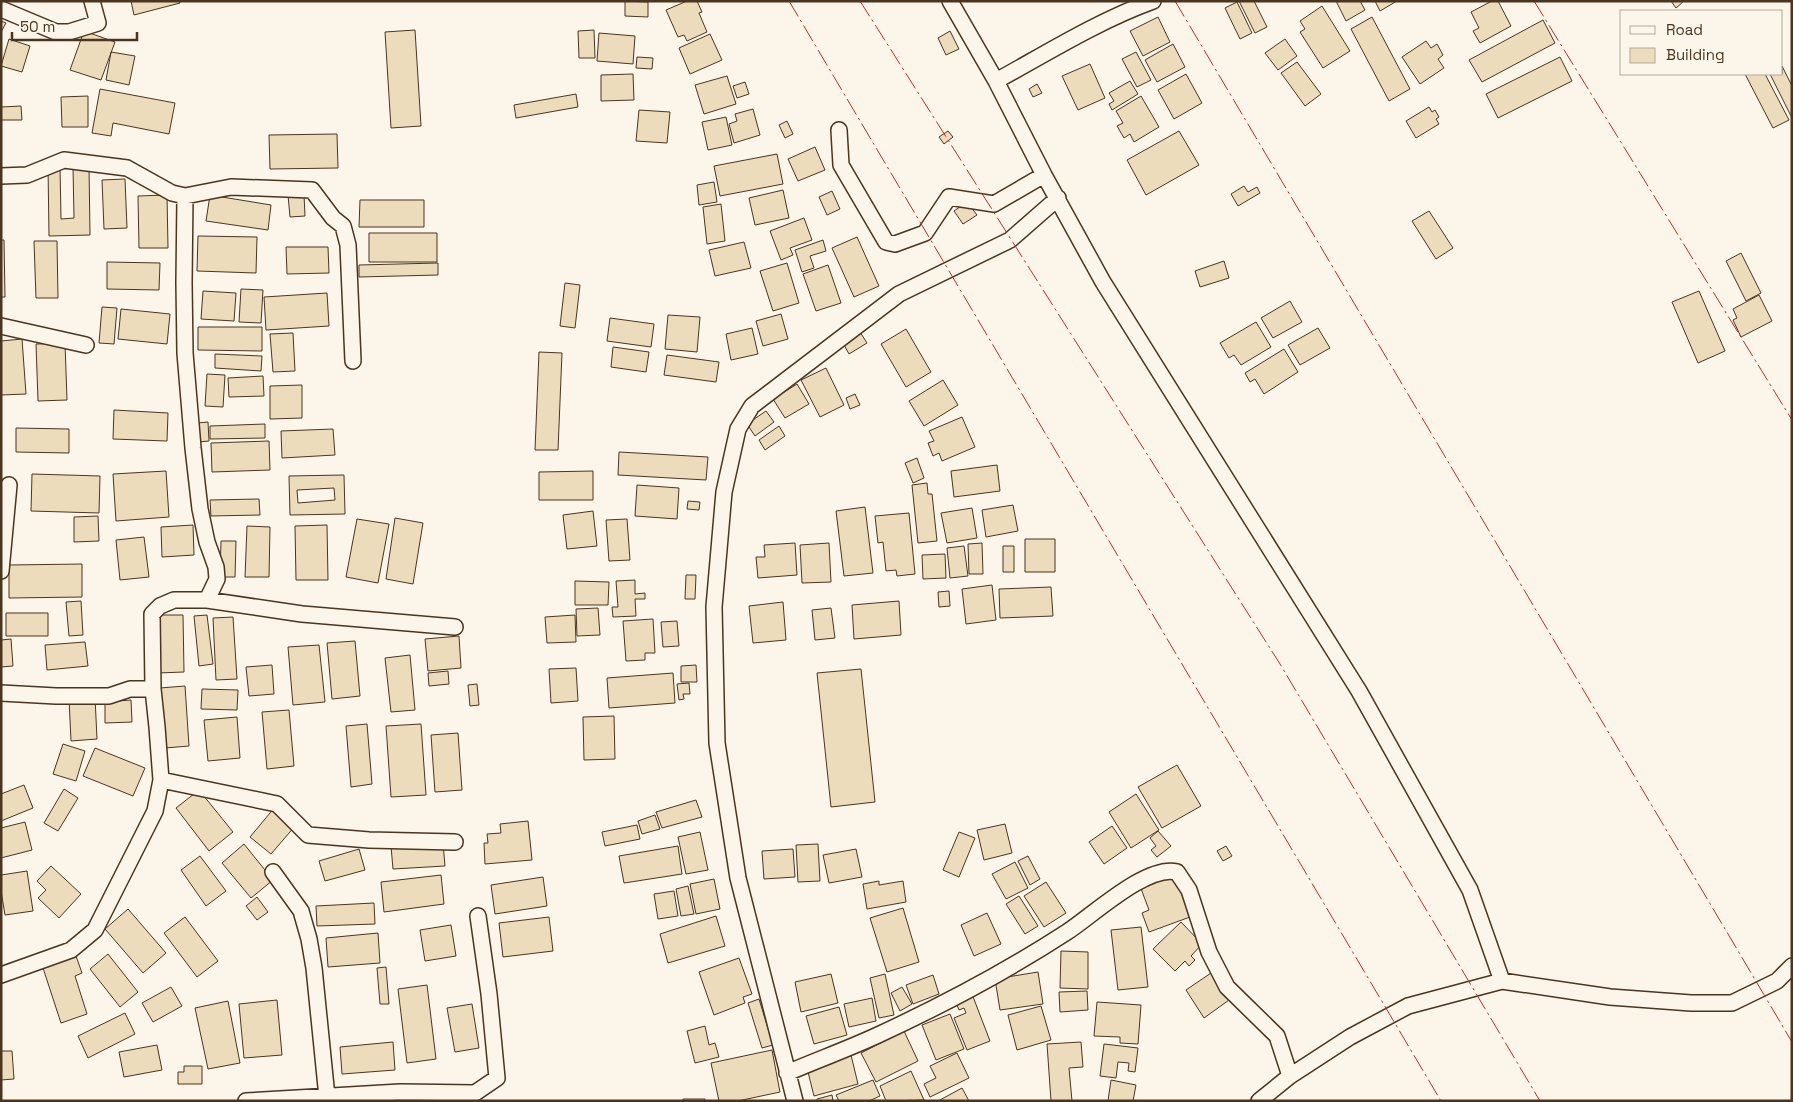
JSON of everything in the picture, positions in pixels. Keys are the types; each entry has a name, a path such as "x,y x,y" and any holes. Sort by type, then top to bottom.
{"street":[{"path":"1,9 56,32 69,32 98,24 92,1"},
{"path":"950,1 996,81 1044,175 1103,282 1359,691 1470,890 1502,981"},
{"path":"996,81 1085,33 1153,1"},
{"path":"839,130 841,165 886,242 895,244 925,234 950,197 994,204 1044,175"},
{"path":"1,176 27,175 64,160 127,168 172,193 185,196 231,187 312,190 333,218 343,226 348,245 353,361"},
{"path":"185,196 184,282 186,353 193,448 200,509 207,542 216,567 217,579 207,600"},
{"path":"795,1101 738,878 717,743 714,607 724,492 738,429 752,406 898,294 1010,240 1058,198"},
{"path":"1,326 86,345"},
{"path":"1,571 8,485"},
{"path":"1,975 71,950 95,930 154,812 161,780 152,689 152,614 160,606 174,600 207,600 302,614 455,627"},
{"path":"1,693 109,696 130,689 152,689"},
{"path":"161,780 277,804 308,835 368,840 455,842"},
{"path":"787,1073 878,1035 976,986 1068,932 1121,892 1168,870 1177,872 1189,890 1209,952 1226,987 1277,1036 1290,1076"},
{"path":"273,872 301,911 309,939 314,968 327,1097"},
{"path":"246,1101 400,1092 475,1093 497,1078 489,994 478,916"},
{"path":"1259,1101 1290,1076 1350,1037 1408,1006 1502,981 1610,997 1690,1003 1732,1003 1777,981 1792,966"}],"building":[{"path":"131,1 179,1 180,3 134,15"},
{"path":"625,1 648,2 648,17 625,16"},
{"path":"687,1 697,1 702,12 699,13 707,32 687,41 684,35 678,37 666,10"},
{"path":"1239,1 1254,1 1267,27 1255,33"},
{"path":"1336,1 1360,1 1365,10 1346,21"},
{"path":"1375,1 1397,1 1380,11"},
{"path":"1492,1 1498,1 1511,26 1480,43 1473,31 1479,28 1471,12"},
{"path":"1671,1 1684,1 1676,8"},
{"path":"1237,2 1252,33 1240,39 1225,8"},
{"path":"1322,6 1350,51 1323,68 1300,32 1305,29 1300,21"},
{"path":"1158,17 1170,42 1143,56 1130,31"},
{"path":"1372,17 1410,89 1389,101 1351,29"},
{"path":"1543,20 1555,43 1482,82 1469,60"},
{"path":"1,21 6,23 1,32"},
{"path":"415,30 421,126 391,128 385,32"},
{"path":"594,30 595,58 579,58 578,31"},
{"path":"84,31 115,42 101,80 70,70"},
{"path":"950,31 959,49 946,55 938,38"},
{"path":"599,33 635,36 633,64 597,61"},
{"path":"710,34 722,60 690,74 679,48"},
{"path":"9,39 30,46 22,72 1,66"},
{"path":"1285,39 1297,56 1278,70 1265,53"},
{"path":"1426,41 1431,48 1437,44 1443,55 1438,59 1444,68 1420,84 1402,57"},
{"path":"1173,44 1185,67 1157,82 1145,60"},
{"path":"111,52 135,56 129,85 106,80"},
{"path":"1136,52 1151,80 1137,87 1122,59"},
{"path":"637,57 653,58 652,69 636,68"},
{"path":"1560,57 1572,81 1498,118 1486,94"},
{"path":"1297,62 1321,94 1305,106 1281,73"},
{"path":"1090,64 1105,98 1078,110 1062,76"},
{"path":"1783,68 1792,86 1792,118 1770,75 1783,75"},
{"path":"633,74 634,100 601,101 601,75"},
{"path":"1186,74 1202,103 1174,119 1158,90"},
{"path":"1746,75 1766,75 1789,120 1773,128"},
{"path":"727,76 736,104 704,114 695,85"},
{"path":"1130,81 1138,94 1112,110 1109,104 1114,101 1109,93"},
{"path":"745,82 749,94 737,98 733,86"},
{"path":"1037,84 1042,93 1033,97 1029,89"},
{"path":"100,89 175,103 169,134 113,123 111,136 92,133"},
{"path":"576,94 578,107 516,118 514,105"},
{"path":"88,96 88,127 62,127 61,97"},
{"path":"1141,96 1159,127 1134,142 1130,134 1124,138 1117,126 1123,123 1116,111"},
{"path":"21,106 22,120 1,120 1,107"},
{"path":"1429,107 1432,112 1435,110 1439,117 1436,119 1439,124 1416,138 1406,121"},
{"path":"753,109 760,135 734,143 729,124 737,121 735,114"},
{"path":"639,110 670,112 667,143 636,141"},
{"path":"726,117 732,145 708,150 702,122"},
{"path":"787,121 793,134 785,138 779,125"},
{"path":"948,131 953,137 944,144 939,137"},
{"path":"1179,131 1199,165 1146,195 1127,160"},
{"path":"337,134 338,168 270,169 269,135"},
{"path":"815,147 825,170 798,181 788,159"},
{"path":"777,154 783,184 720,196 714,166"},
{"path":"89,166 90,235 49,236 48,167 60,167 61,219 74,218 73,167"},
{"path":"125,179 127,228 104,229 102,180"},
{"path":"714,182 717,202 699,205 697,185"},
{"path":"1244,186 1248,192 1257,187 1260,193 1238,206 1231,194"},
{"path":"783,190 789,218 755,225 749,198"},
{"path":"832,191 840,209 827,215 819,197"},
{"path":"167,195 168,248 139,248 138,196"},
{"path":"210,195 271,205 268,230 206,221"},
{"path":"288,195 304,195 305,216 290,217"},
{"path":"360,200 424,200 424,227 359,227"},
{"path":"967,202 977,215 963,224 954,211"},
{"path":"721,204 725,241 707,244 703,207"},
{"path":"1429,211 1453,248 1436,259 1412,221"},
{"path":"804,218 812,240 790,248 793,255 781,260 770,231"},
{"path":"369,233 437,233 437,262 369,262"},
{"path":"198,236 257,237 256,273 197,271"},
{"path":"857,237 879,286 854,297 832,248"},
{"path":"1,240 4,240 5,297 1,297"},
{"path":"823,240 826,251 810,256 814,268 802,272 795,250"},
{"path":"34,241 57,241 58,298 36,298"},
{"path":"744,242 751,268 715,276 709,250"},
{"path":"286,247 328,247 329,273 287,274"},
{"path":"1741,253 1761,293 1746,301 1726,261"},
{"path":"1224,261 1229,278 1200,287 1195,271"},
{"path":"107,262 160,263 159,290 107,289"},
{"path":"438,263 438,275 359,277 359,265"},
{"path":"787,263 799,303 773,311 760,271"},
{"path":"828,265 841,303 816,311 803,274"},
{"path":"565,283 580,285 575,328 560,326"},
{"path":"241,289 263,290 261,323 239,322"},
{"path":"203,291 236,293 234,321 201,319"},
{"path":"1699,291 1725,351 1698,363 1672,302"},
{"path":"327,293 329,326 266,330 264,297"},
{"path":"1759,295 1772,321 1741,337 1733,320 1737,318 1733,309"},
{"path":"1290,301 1302,322 1273,338 1261,318"},
{"path":"102,307 117,308 114,344 99,343"},
{"path":"121,309 170,314 167,344 118,339"},
{"path":"781,314 788,339 763,346 756,321"},
{"path":"668,315 700,317 697,352 665,349"},
{"path":"610,318 654,324 651,347 607,341"},
{"path":"1256,322 1271,347 1241,365 1234,355 1229,358 1220,343"},
{"path":"198,327 262,327 262,351 198,350"},
{"path":"752,328 758,354 731,360 726,334"},
{"path":"1318,328 1330,348 1300,365 1288,345"},
{"path":"906,329 931,372 906,387 881,344"},
{"path":"860,332 867,343 849,354 843,343"},
{"path":"293,333 295,371 273,372 270,334"},
{"path":"22,339 26,394 1,395 1,341"},
{"path":"65,343 67,400 38,401 36,344"},
{"path":"613,347 649,352 646,372 611,367"},
{"path":"1284,349 1298,372 1264,394 1255,379 1250,382 1245,373"},
{"path":"539,352 562,353 558,450 535,450"},
{"path":"215,354 262,356 261,371 215,368"},
{"path":"667,355 719,362 716,382 664,375"},
{"path":"826,368 844,405 820,417 801,380"},
{"path":"207,374 225,375 223,407 205,406"},
{"path":"263,376 264,396 229,397 228,378"},
{"path":"943,380 958,405 924,426 909,401"},
{"path":"797,384 809,404 785,418 773,399"},
{"path":"302,385 302,418 270,419 270,386"},
{"path":"855,394 860,405 850,409 846,398"},
{"path":"114,410 168,413 167,441 113,439"},
{"path":"766,411 774,422 755,436 747,424"},
{"path":"962,417 975,447 942,461 939,453 933,456 928,443 934,441 929,431"},
{"path":"208,422 209,441 198,442 197,423"},
{"path":"265,424 265,438 210,439 210,426"},
{"path":"779,426 785,436 765,450 759,440"},
{"path":"16,428 69,429 69,453 16,452"},
{"path":"333,429 335,455 282,458 281,431"},
{"path":"269,441 270,470 212,472 211,443"},
{"path":"619,452 708,457 706,480 618,475"},
{"path":"917,458 924,478 913,483 905,463"},
{"path":"997,465 1000,491 954,497 951,471"},
{"path":"166,471 169,517 116,521 113,474"},
{"path":"593,471 593,500 539,500 539,472"},
{"path":"32,474 100,476 99,513 31,511"},
{"path":"344,475 345,514 290,515 289,476","holes":["334,488 335,500 298,503 297,490"]},
{"path":"927,483 928,494 932,494 937,541 918,543 912,485"},
{"path":"637,485 679,488 677,519 635,516"},
{"path":"259,499 260,515 211,516 210,500"},
{"path":"688,501 700,502 699,510 687,509"},
{"path":"1013,505 1018,531 986,537 982,510"},
{"path":"865,507 873,573 844,576 836,511"},
{"path":"972,508 977,538 947,543 941,513"},
{"path":"593,511 597,546 567,549 563,515"},
{"path":"909,513 915,574 897,576 896,570 886,571 883,542 878,543 875,516"},
{"path":"98,516 99,541 74,542 74,517"},
{"path":"395,518 423,523 413,584 386,579"},
{"path":"357,519 389,524 378,583 346,577"},
{"path":"627,519 630,560 609,561 606,520"},
{"path":"193,525 194,555 162,557 161,527"},
{"path":"327,525 328,580 296,580 295,526"},
{"path":"247,526 270,527 269,577 245,577"},
{"path":"144,537 149,577 120,580 116,540"},
{"path":"1025,539 1055,539 1055,572 1025,572"},
{"path":"221,541 236,541 235,577 220,577"},
{"path":"795,543 797,575 758,578 756,557 765,557 764,545"},
{"path":"829,543 831,582 802,583 800,545"},
{"path":"982,543 983,574 969,574 968,544"},
{"path":"964,546 968,576 950,578 947,548"},
{"path":"1003,546 1014,546 1014,572 1003,572"},
{"path":"945,554 946,578 923,579 922,555"},
{"path":"82,564 82,597 9,598 9,565"},
{"path":"686,575 696,575 695,599 685,599"},
{"path":"635,580 635,594 645,593 645,599 635,599 636,616 613,617 612,607 618,607 616,581"},
{"path":"575,581 609,582 608,605 575,605"},
{"path":"992,585 996,620 966,624 962,589"},
{"path":"1051,587 1053,616 1000,618 999,589"},
{"path":"949,591 950,606 939,607 938,592"},
{"path":"81,601 83,635 69,636 66,602"},
{"path":"899,601 901,635 854,639 852,605"},
{"path":"783,602 786,640 753,643 749,606"},
{"path":"598,608 600,635 577,636 576,609"},
{"path":"831,608 835,638 815,640 812,610"},
{"path":"6,613 48,613 48,636 6,636"},
{"path":"155,615 183,615 184,672 157,673"},
{"path":"207,615 213,664 199,666 194,616"},
{"path":"575,615 576,642 547,643 545,617"},
{"path":"233,617 237,679 216,680 213,618"},
{"path":"653,619 655,653 645,653 645,660 626,661 623,621"},
{"path":"677,621 679,646 663,647 661,622"},
{"path":"459,636 461,668 428,671 425,639"},
{"path":"11,639 13,666 1,667 1,640"},
{"path":"355,641 360,696 332,699 327,643"},
{"path":"85,642 88,666 47,670 45,645"},
{"path":"319,645 325,702 293,705 288,647"},
{"path":"410,655 415,710 391,712 385,658"},
{"path":"272,665 274,694 249,696 246,667"},
{"path":"696,665 697,682 681,682 681,666"},
{"path":"576,668 578,701 551,703 549,669"},
{"path":"861,669 875,802 831,807 817,673"},
{"path":"448,671 449,684 429,686 428,673"},
{"path":"673,673 675,703 609,708 607,678"},
{"path":"689,683 690,694 683,694 684,699 679,700 677,684"},
{"path":"477,684 479,705 470,706 468,685"},
{"path":"185,686 189,746 165,748 160,688"},
{"path":"202,689 238,690 237,710 201,709"},
{"path":"95,697 97,739 71,741 69,699"},
{"path":"131,700 132,722 105,723 105,702"},
{"path":"289,710 294,766 267,769 262,712"},
{"path":"614,716 615,759 584,760 583,717"},
{"path":"237,717 240,758 208,761 204,720"},
{"path":"367,724 372,784 351,787 346,726"},
{"path":"421,724 426,795 391,797 386,726"},
{"path":"458,733 462,790 435,792 431,735"},
{"path":"63,744 85,751 76,781 53,774"},
{"path":"95,748 145,768 133,796 83,776"},
{"path":"1177,765 1201,806 1162,828 1138,787"},
{"path":"24,785 33,808 1,821 1,794"},
{"path":"64,789 78,798 58,831 44,823"},
{"path":"199,790 233,832 209,851 176,808"},
{"path":"1136,794 1159,830 1131,848 1109,812"},
{"path":"696,800 702,817 662,828 656,812"},
{"path":"275,807 296,825 271,854 250,837"},
{"path":"655,815 660,829 642,834 638,821"},
{"path":"528,821 532,860 485,864 484,843 488,843 487,834 501,833 500,824"},
{"path":"25,822 32,850 1,858 1,828"},
{"path":"1005,824 1012,853 984,860 977,830"},
{"path":"637,825 640,839 605,846 602,832"},
{"path":"1112,826 1127,848 1104,864 1089,842"},
{"path":"1158,831 1171,846 1157,857 1151,850 1156,846 1150,838"},
{"path":"700,832 708,870 686,874 678,837"},
{"path":"959,832 975,838 959,877 943,870"},
{"path":"443,843 445,866 393,869 391,846"},
{"path":"244,844 273,880 251,898 222,863"},
{"path":"818,844 820,881 798,882 796,845"},
{"path":"678,846 682,874 624,883 619,856"},
{"path":"1226,846 1232,856 1223,861 1217,851"},
{"path":"359,849 365,870 325,881 319,861"},
{"path":"793,849 795,877 764,879 762,851"},
{"path":"856,849 862,877 829,883 823,855"},
{"path":"200,856 226,891 206,906 181,870"},
{"path":"1028,856 1040,879 1030,885 1018,861"},
{"path":"1015,862 1028,888 1006,899 992,874"},
{"path":"51,866 81,894 59,918 38,898 46,890 37,881"},
{"path":"27,871 33,911 5,915 1,891 1,875"},
{"path":"1174,873 1190,917 1149,932 1142,913 1149,910 1140,886"},
{"path":"441,875 444,904 384,912 381,882"},
{"path":"543,877 547,906 495,914 491,885"},
{"path":"714,879 720,909 696,914 690,884"},
{"path":"879,881 879,885 903,881 906,902 867,909 863,884"},
{"path":"1046,882 1066,913 1044,927 1024,896"},
{"path":"688,886 694,914 681,916 676,889"},
{"path":"674,891 678,916 658,919 654,894"},
{"path":"1019,896 1038,926 1025,934 1006,904"},
{"path":"257,897 268,912 257,920 246,906"},
{"path":"374,903 375,924 317,926 316,906"},
{"path":"903,908 919,962 887,972 870,918"},
{"path":"128,909 166,953 143,973 105,929"},
{"path":"987,913 1001,944 974,956 961,925"},
{"path":"716,916 725,946 668,963 660,934"},
{"path":"185,917 218,961 197,977 164,933"},
{"path":"549,917 553,951 503,957 499,923"},
{"path":"1181,922 1202,944 1191,956 1195,960 1189,966 1185,961 1175,971 1153,949"},
{"path":"451,925 456,956 425,961 420,930"},
{"path":"1141,927 1148,987 1118,990 1111,930"},
{"path":"378,933 380,963 328,967 326,938"},
{"path":"1061,951 1088,952 1088,989 1060,988"},
{"path":"108,954 138,992 120,1007 90,969"},
{"path":"76,956 82,973 75,976 87,1014 61,1023 43,968"},
{"path":"739,958 752,994 743,997 745,1003 714,1015 699,972"},
{"path":"386,967 389,1004 380,1004 377,968"},
{"path":"1038,972 1043,1004 1000,1010 995,979"},
{"path":"1211,973 1229,1000 1204,1018 1186,990"},
{"path":"831,974 838,1003 801,1012 795,982"},
{"path":"885,974 894,1015 879,1018 870,978"},
{"path":"933,975 939,994 913,1004 906,985"},
{"path":"427,985 436,1059 407,1063 398,989"},
{"path":"171,987 182,1006 153,1022 142,1003"},
{"path":"902,987 912,1004 900,1011 891,993"},
{"path":"1087,991 1088,1010 1060,1012 1059,992"},
{"path":"972,994 990,1041 967,1050 954,1018 966,1013 964,1008 959,1010 955,1000"},
{"path":"872,998 876,1021 849,1027 844,1004"},
{"path":"759,999 773,1045 762,1048 748,1003"},
{"path":"277,1000 282,1055 244,1058 239,1004"},
{"path":"228,1001 240,1063 208,1069 195,1008"},
{"path":"1097,1002 1141,1005 1138,1044 1120,1043 1120,1037 1094,1036"},
{"path":"472,1004 479,1048 455,1052 447,1008"},
{"path":"1041,1006 1051,1040 1017,1050 1008,1015"},
{"path":"839,1007 847,1035 814,1044 806,1016"},
{"path":"125,1013 135,1034 88,1058 78,1036"},
{"path":"950,1014 964,1049 936,1060 922,1025"},
{"path":"705,1026 709,1045 715,1043 719,1057 695,1063 687,1031"},
{"path":"904,1031 918,1061 876,1082 861,1053"},
{"path":"393,1042 395,1070 342,1074 340,1047"},
{"path":"1081,1042 1083,1067 1069,1068 1072,1101 1051,1101 1047,1044"},
{"path":"1104,1044 1138,1048 1135,1072 1128,1071 1129,1063 1118,1062 1116,1078 1100,1076"},
{"path":"157,1045 162,1070 124,1077 119,1052"},
{"path":"772,1050 780,1092 738,1101 719,1101 711,1063"},
{"path":"1,1051 12,1051 14,1079 1,1080"},
{"path":"957,1053 969,1078 930,1097 924,1084 936,1078 930,1066"},
{"path":"851,1055 858,1084 814,1096 807,1068"},
{"path":"184,1066 202,1066 202,1084 178,1084 178,1072 184,1072"},
{"path":"911,1071 924,1100 886,1101 880,1086"},
{"path":"873,1080 880,1096 869,1101 839,1101 836,1095"},
{"path":"1111,1080 1136,1085 1133,1101 1108,1101"},
{"path":"962,1088 969,1101 938,1101"},
{"path":"832,1095 833,1101 817,1101 817,1099"},
{"path":"683,1099 705,1099 705,1101 683,1101"}],"power":[{"path":"789,1 1441,1101"},
{"path":"860,1 1280,664 1540,1101"},
{"path":"1175,1 1792,1042"},
{"path":"1534,1 1792,420"}]}
